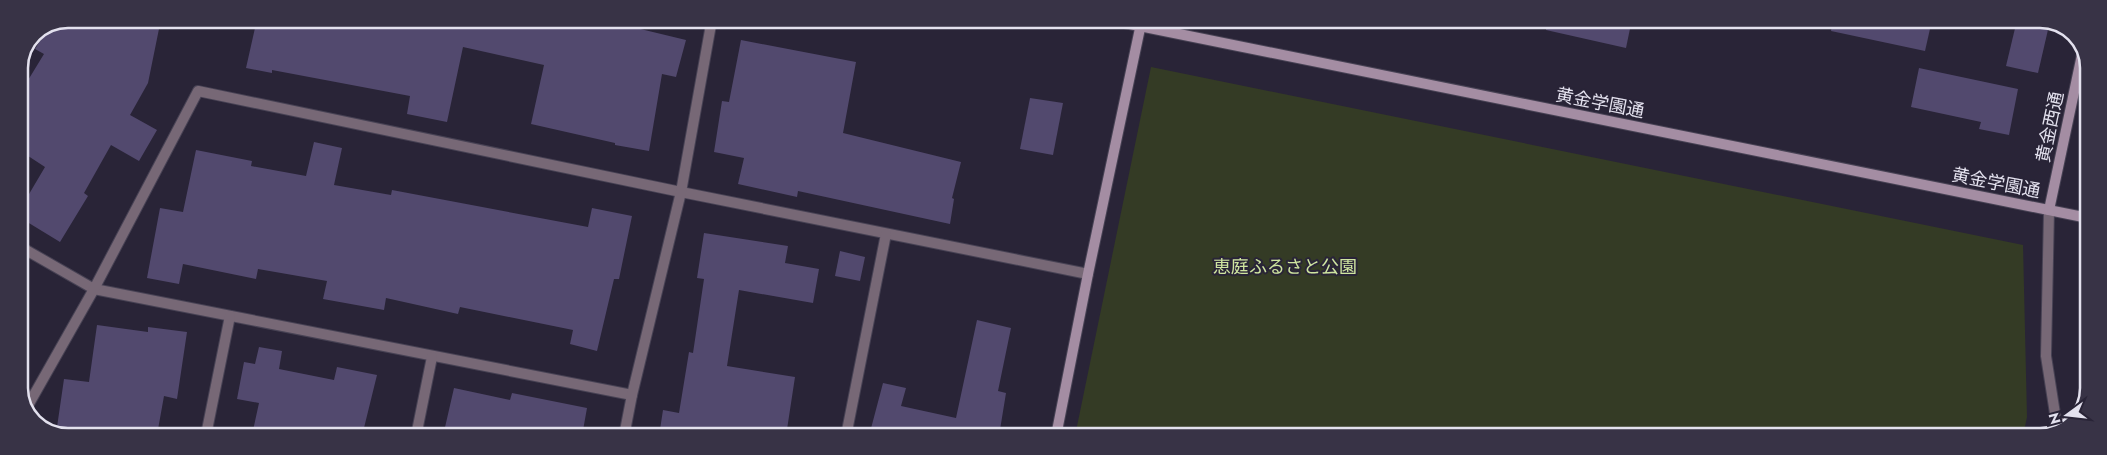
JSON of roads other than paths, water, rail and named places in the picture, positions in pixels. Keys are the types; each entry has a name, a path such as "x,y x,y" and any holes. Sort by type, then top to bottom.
{"street":[{"path":"626,428 681,192 710,28"},
{"path":"1058,428 1088,274 1141,28"},
{"name":"黄金学園通","path":"1166,28 2079,216"},
{"name":"黄金西通","path":"2049,210 2079,65"},
{"path":"30,401 94,289 198,91 681,192 1088,274"},
{"path":"2049,210 2046,356 2055,424"},
{"path":"848,428 886,234"},
{"path":"28,251 94,289 632,395"},
{"path":"207,428 230,316"},
{"path":"418,428 432,357"},
{"path":"2056,420 2061,421"}],"park label":[{"name":"恵庭ふるさと公園","path":"1285,267"}]}
